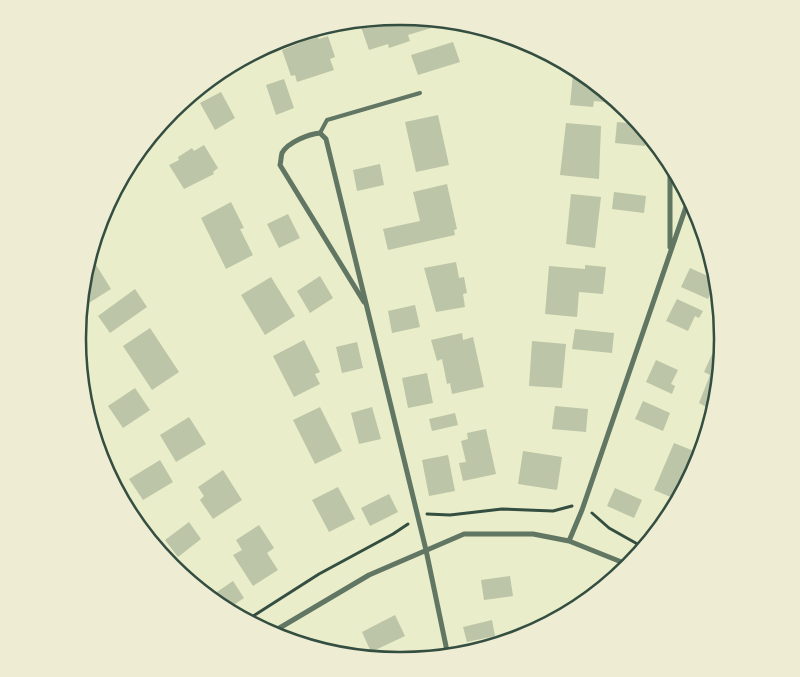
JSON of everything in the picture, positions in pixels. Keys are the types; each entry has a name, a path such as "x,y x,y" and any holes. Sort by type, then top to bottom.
{"street":[{"path":"364,302 280,165 282,154 288,146 312,134 320,133 326,139 364,302 426,550 446,648"},
{"path":"670,180 670,252"},
{"path":"569,541 582,510 685,209"},
{"path":"280,628 369,576 464,534 533,534 569,541 620,562"}],"lane":[{"path":"320,133 327,120 420,92"}],"building":[{"path":"400,25 431,27 408,35 410,41 389,48 388,44 369,50 361,28"},
{"path":"317,36 319,39 328,36 335,57 330,59 334,70 297,82 295,75 291,76 282,50 311,38"},
{"path":"453,42 460,62 418,75 411,55"},
{"path":"573,77 605,101 594,101 593,107 570,105"},
{"path":"284,79 294,108 276,115 266,85"},
{"path":"221,92 235,118 215,130 200,103"},
{"path":"438,115 449,165 416,172 405,122"},
{"path":"617,122 628,123 645,143 645,146 615,143"},
{"path":"566,123 601,126 599,179 560,175"},
{"path":"204,145 218,168 213,172 214,174 184,189 169,165 179,160 178,157 192,148 194,151"},
{"path":"380,164 384,185 357,191 353,170"},
{"path":"447,184 457,229 454,230 455,235 388,250 383,229 420,221 413,192"},
{"path":"614,192 646,196 644,213 612,209"},
{"path":"571,194 601,197 595,248 566,244"},
{"path":"231,202 244,228 240,229 253,255 226,269 201,218"},
{"path":"288,214 300,238 279,248 267,224"},
{"path":"456,262 459,278 464,277 467,293 463,294 465,307 436,312 424,268"},
{"path":"96,264 111,289 88,303"},
{"path":"585,265 606,267 603,294 579,292 577,317 545,314 549,266 585,269"},
{"path":"690,268 707,276 710,294 708,299 681,287"},
{"path":"320,276 333,298 310,313 297,291"},
{"path":"271,277 295,316 265,335 241,295"},
{"path":"135,289 147,307 110,333 98,316"},
{"path":"677,299 703,311 699,318 695,316 688,331 666,321"},
{"path":"415,305 420,327 392,333 388,311"},
{"path":"150,328 179,372 152,390 123,346"},
{"path":"575,329 614,333 612,353 572,349"},
{"path":"462,333 463,340 473,337 484,387 452,394 450,383 447,384 442,359 437,361 431,340"},
{"path":"304,340 320,372 315,374 320,384 294,397 273,356"},
{"path":"532,341 566,344 562,388 529,386"},
{"path":"357,342 363,368 342,373 336,347"},
{"path":"713,352 706,407 699,403 710,375 704,372"},
{"path":"656,360 678,370 671,384 675,386 672,394 646,382"},
{"path":"427,373 433,403 408,408 402,378"},
{"path":"135,388 150,410 123,428 108,406"},
{"path":"643,401 670,413 663,431 635,419"},
{"path":"555,406 588,409 586,432 552,429"},
{"path":"320,407 342,451 315,464 293,420"},
{"path":"372,407 381,439 359,444 351,413"},
{"path":"455,413 458,425 432,431 429,419"},
{"path":"189,417 206,444 176,462 160,435"},
{"path":"486,429 496,474 463,481 459,463 466,462 461,441 468,439 467,433"},
{"path":"674,443 693,451 670,497 654,490"},
{"path":"523,451 562,457 557,490 518,484"},
{"path":"448,455 455,491 429,496 422,460"},
{"path":"160,460 173,482 143,500 129,479"},
{"path":"223,470 242,500 213,519 200,500 204,496 198,487"},
{"path":"338,487 355,519 329,532 312,500"},
{"path":"615,488 642,500 634,518 607,506"},
{"path":"389,494 398,512 370,526 361,508"},
{"path":"189,522 201,539 178,557 165,540"},
{"path":"259,525 274,548 267,553 278,570 253,586 233,555 242,550 236,540"},
{"path":"510,576 513,596 484,600 481,580"},
{"path":"233,581 244,598 234,604 216,592"},
{"path":"395,615 405,636 374,651 370,650 362,632"},
{"path":"492,620 495,636 467,642 463,627"}]}
